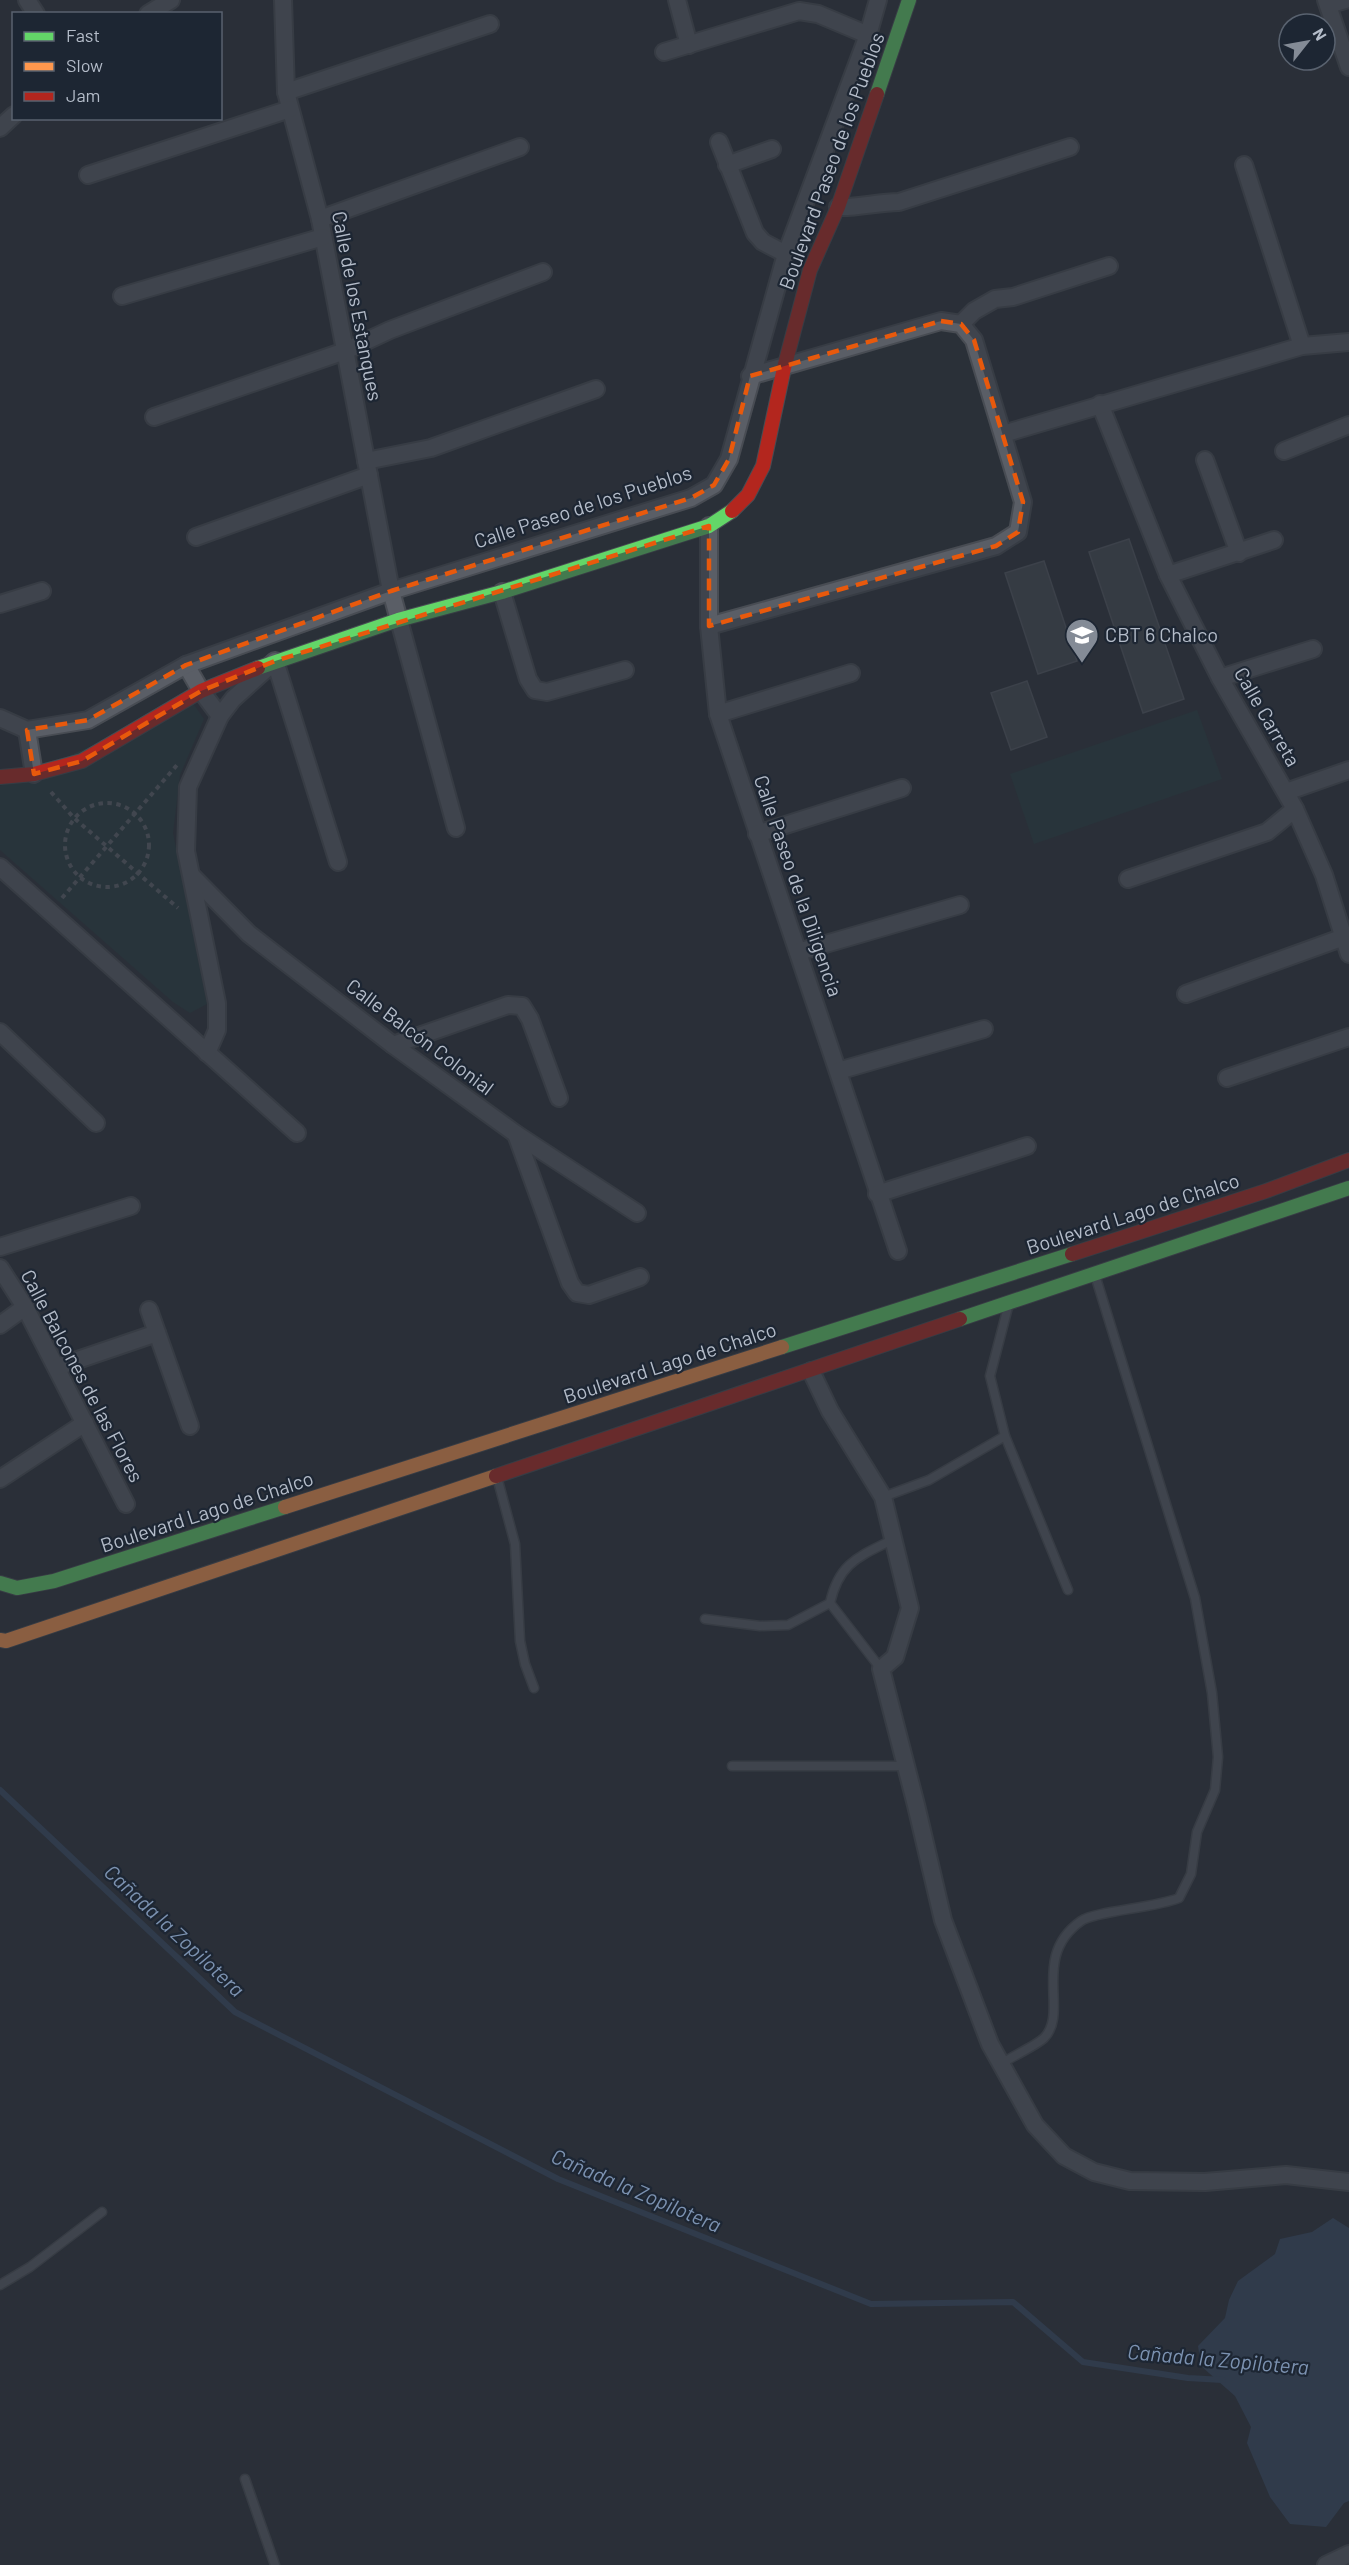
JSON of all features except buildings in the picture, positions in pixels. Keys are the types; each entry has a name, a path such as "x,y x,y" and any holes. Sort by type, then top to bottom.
{"street":[{"path":"151,12 171,0"},
{"name":"Calle de los Estanques","path":"283,0 286,92 320,219 391,591 456,828"},
{"path":"677,0 690,45"},
{"name":"Calle Paseo de los Pueblos","path":"27,730 88,720 186,665 391,591 691,498 714,485 729,459 750,376 786,254 868,35 878,0"},
{"name":"Boulevard Paseo de los Pueblos","path":"708,526 726,517 748,495 763,466 784,368 810,270 838,207 909,0"},
{"path":"1345,0 1327,3 1349,67"},
{"path":"664,52 800,11 818,14 868,35"},
{"path":"286,92 490,24"},
{"path":"88,175 290,109"},
{"path":"0,128 12,117"},
{"path":"719,142 755,233 763,242 786,254"},
{"path":"320,219 520,147"},
{"path":"838,207 855,207 876,202 899,202 1070,147"},
{"path":"727,165 772,149"},
{"path":"1244,165 1302,346"},
{"path":"122,296 323,237"},
{"path":"962,324 974,311 995,299 1013,297 1109,266"},
{"path":"154,417 345,351 390,330 543,272"},
{"path":"709,626 996,546 1018,532 1023,502 974,340 962,324 941,321 750,376"},
{"path":"1003,434 1302,346 1349,342"},
{"path":"196,537 367,468 596,389"},
{"name":"Calle Carreta","path":"1100,404 1168,575 1220,678 1295,809 1324,875 1349,954"},
{"path":"1284,451 1349,425"},
{"path":"1204,460 1239,553"},
{"path":"0,777 34,774 82,761 112,746 201,691 275,661 398,620 501,592 708,526"},
{"name":"Calle Paseo de la Diligencia","path":"708,526 709,626 718,714 898,1251"},
{"path":"1168,575 1274,540"},
{"path":"0,604 42,591"},
{"path":"501,592 528,679 536,690 547,692 625,670"},
{"path":"1220,678 1313,649"},
{"path":"207,1053 217,1030 217,1003 186,851 189,787 220,716 233,699 275,661"},
{"path":"275,661 338,862"},
{"path":"186,665 201,691 220,716"},
{"path":"718,714 851,673"},
{"path":"0,718 27,730 34,774"},
{"path":"1286,792 1349,770"},
{"path":"757,834 902,788"},
{"path":"1128,879 1267,832 1295,809"},
{"path":"2,874 50,912 297,1133"},
{"name":"Calle Balcón Colonial","path":"192,876 249,934 393,1045 516,1134 638,1213"},
{"path":"798,952 960,905"},
{"path":"1186,994 1344,937"},
{"path":"393,1045 508,1005 522,1006 531,1019 559,1098"},
{"path":"838,1071 984,1029"},
{"path":"0,1032 96,1123"},
{"path":"1227,1078 1349,1037"},
{"path":"516,1134 570,1283 577,1293 589,1295 640,1278"},
{"path":"877,1194 1027,1146"},
{"name":"Boulevard Lago de Chalco","path":"0,1583 17,1588 54,1581 1266,1191 1349,1160"},
{"path":"0,1640 6,1641 1349,1188"},
{"path":"0,1247 131,1206"},
{"name":"Calle Balcones de las Flores","path":"0,1268 25,1308 126,1504"},
{"path":"0,1325 25,1308"},
{"path":"149,1310 190,1426"},
{"path":"57,1368 157,1333"},
{"path":"811,1371 830,1411 883,1497 910,1608 895,1657 881,1669 942,1920 990,2044 1035,2126 1064,2156 1094,2172 1130,2181 1205,2182 1286,2175 1349,2182"},
{"path":"0,1479 85,1423"},
{"path":"1326,2565 1349,2554"}],"lane":[{"path":"1001,2064 1045,2038 1053,2020 1054,1957 1065,1934 1083,1919 1162,1905 1179,1898 1191,1874 1197,1832 1215,1790 1217,1747 1212,1693 1196,1598 1095,1274"},
{"path":"1009,1304 990,1376 1005,1436 1068,1590"},
{"path":"883,1497 929,1480 1005,1436"},
{"path":"496,1476 515,1544 520,1641 534,1688"},
{"path":"705,1619 760,1626 788,1625 830,1603 835,1582 850,1562 892,1540"},
{"path":"830,1603 881,1669"},
{"path":"732,1766 906,1766"},
{"path":"0,2285 30,2267 102,2212"},
{"path":"245,2479 275,2565"}],"path":[{"path":"50,912 181,760"},
{"path":"34,774 75,818 203,930"},
{"path":"100,803 114,803 134,813 145,827 148,840 148,854 138,873 122,884 108,887 94,885 80,877 71,868 64,841 68,827 75,818 87,807 100,803"}],"highlighted area":[{"path":"941,321 961,324 974,340 1023,502 1018,532 996,546 709,626 709,526 275,661 201,691 82,761 34,774 27,730 88,720 186,665 391,591 691,498 714,485 729,459 750,376"}],"green space":[{"path":"192,702 204,719 180,775 173,833 207,1004 190,1013 173,1002 0,850 0,786"},
{"path":"1197,710 1222,779 1034,844 1010,774"}],"water":[{"path":"1333,2218 1349,2228 1349,2501 1344,2503 1326,2527 1290,2524 1270,2497 1247,2443 1251,2427 1235,2396 1201,2366 1198,2346 1225,2318 1229,2300 1238,2281 1275,2254 1280,2239 1312,2232"}],"waterway":[{"name":"Cañada la Zopilotera","path":"0,1790 235,2012 558,2179 871,2304 1013,2302 1083,2362 1188,2378 1223,2380"}],"traffic: fast":[{"path":"877,94 909,0"},
{"path":"258,668 398,620 502,592 709,526 732,511"},
{"path":"960,1319 1349,1188"},
{"path":"782,1347 1072,1254"},
{"path":"0,1583 17,1588 54,1581 285,1507"}],"traffic: slow":[{"path":"285,1507 782,1347"},
{"path":"0,1640 6,1641 496,1476"}],"traffic: jam":[{"path":"732,511 748,495 763,466 784,368 810,270 838,207 877,94"},
{"path":"0,777 34,774 82,761 201,691 258,668"},
{"path":"1072,1254 1266,1191 1349,1160"},
{"path":"496,1476 960,1319"}],"place":[{"name":"CBT 6 Chalco","path":"1082,664"}]}
